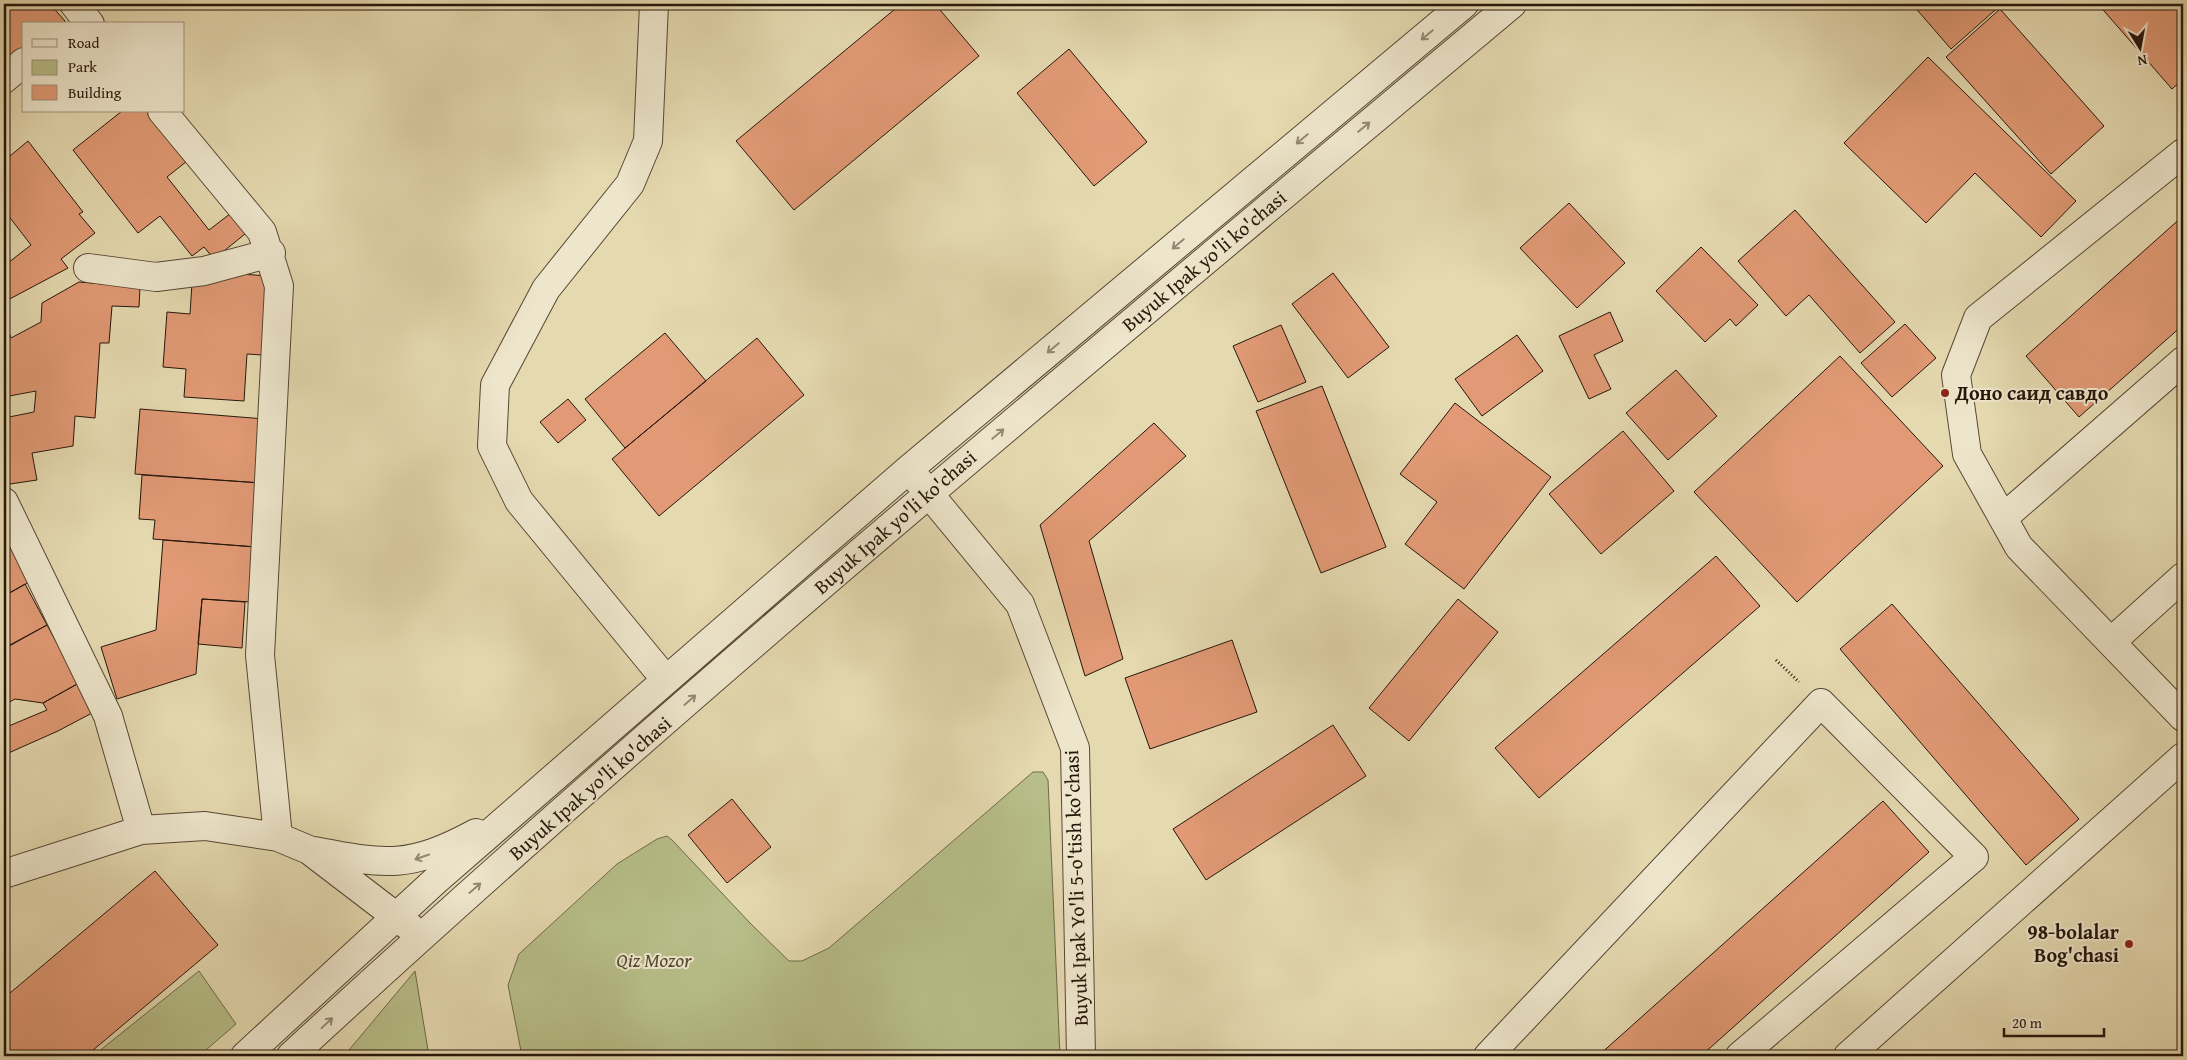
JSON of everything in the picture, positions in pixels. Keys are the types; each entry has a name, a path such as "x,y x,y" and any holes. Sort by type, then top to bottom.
{"street":[{"path":"654,4 648,141 630,184 546,289 495,385 492,446 519,501 666,680"},
{"name":"Buyuk Ipak yo'li ko'chasi","path":"246,1056 396,917 513,813 909,469 1464,4"},
{"name":"Buyuk Ipak yo'li ko'chasi","path":"291,1056 422,936 927,493 1512,4"},
{"path":"4,79 22,64"},
{"path":"163,112 262,232 279,286 260,654 278,837"},
{"path":"2183,154 1978,318 1956,376 1966,454 2019,547 2183,717"},
{"path":"88,268 156,277 204,271 270,253"},
{"path":"2003,518 2183,361"},
{"name":"Buyuk Ipak Yo'li 5-o'tish ko'chasi","path":"909,469 1020,604 1075,748 1080,1056"},
{"path":"4,502 108,716 142,830"},
{"path":"2111,642 2183,577"},
{"path":"1488,1056 1821,703 1974,857 1740,1056"},
{"path":"1848,1056 2183,757"},
{"name":"Buyuk Ipak yo'li ko'chasi","path":"308,850 375,862 403,862 433,853 513,813"},
{"path":"4,874 142,830 205,826 278,837 308,850 422,936"}],"green space":[{"name":"Qiz Mozor","path":"1033,772 1043,772 1048,780 1060,1056 522,1056 508,985 519,954 617,864 657,839 667,836 673,841 751,924 789,961 802,961 829,948"},
{"path":"199,971 236,1024 199,1056 93,1056"},
{"path":"415,971 429,1056 344,1056"}],"building":[{"path":"4,4 50,4 65,21 22,22 22,59 4,74"},
{"path":"901,4 935,4 979,56 794,210 736,141"},
{"path":"1912,4 2002,4 1951,49"},
{"path":"2098,4 2183,4 2183,79 2172,89"},
{"path":"2000,9 2104,126 2051,174 1946,57"},
{"path":"1069,49 1147,142 1094,186 1017,93"},
{"path":"1928,57 2076,201 2041,237 1975,173 1926,223 1844,143"},
{"path":"121,112 157,112 192,157 167,177 209,230 235,210 250,230 214,259 204,247 192,256 160,216 138,233 73,150"},
{"path":"28,141 83,212 79,214 95,233 61,259 68,268 4,302 4,266 31,245 4,210 4,161"},
{"path":"1569,203 1625,263 1577,308 1520,248"},
{"path":"1795,210 1895,322 1860,353 1809,295 1786,316 1738,261"},
{"path":"2183,216 2183,325 2079,417 2026,356"},
{"path":"1701,247 1758,305 1736,326 1730,319 1705,342 1656,291"},
{"path":"214,272 268,276 262,355 247,354 244,401 184,397 186,369 163,367 167,312 190,314 192,283"},
{"path":"1333,273 1389,347 1348,378 1292,304"},
{"path":"79,282 140,287 139,307 112,306 109,343 100,343 95,418 75,416 73,446 32,453 37,480 10,484 4,471 4,418 34,412 36,391 4,397 4,318 11,338 41,322 42,303"},
{"path":"1610,312 1623,341 1594,355 1611,389 1589,399 1559,336"},
{"path":"1905,324 1936,358 1892,397 1861,363"},
{"path":"1281,325 1306,382 1258,402 1233,346"},
{"path":"665,333 706,381 625,448 585,399"},
{"path":"1517,335 1543,371 1482,416 1455,379"},
{"path":"757,338 804,395 659,516 612,459"},
{"path":"1840,356 1943,466 1797,602 1694,492"},
{"path":"1676,370 1717,416 1668,460 1626,413"},
{"path":"1322,386 1386,547 1321,573 1256,411"},
{"path":"568,399 586,420 558,443 540,422"},
{"path":"1455,403 1551,477 1464,589 1405,544 1437,502 1400,474"},
{"path":"140,409 265,419 261,483 135,474"},
{"path":"1154,423 1186,456 1089,541 1123,659 1085,676 1040,525"},
{"path":"1623,431 1674,491 1601,554 1549,494"},
{"path":"142,475 261,483 256,547 153,539 155,520 139,519"},
{"path":"4,527 13,544 4,549"},
{"path":"163,540 256,547 251,602 202,599 196,674 117,699 101,647 156,630"},
{"path":"13,544 33,580 4,596 4,549"},
{"path":"1716,556 1760,606 1539,798 1495,748"},
{"path":"25,584 47,625 6,647 4,643 4,596"},
{"path":"202,599 245,602 242,648 198,644"},
{"path":"1458,599 1498,632 1409,741 1369,708"},
{"path":"1892,604 2079,819 2026,865 1840,649"},
{"path":"47,625 79,683 43,703 15,699 4,705 4,649"},
{"path":"1232,640 1257,712 1150,749 1125,678"},
{"path":"79,683 94,712 58,731 4,755 4,728 47,710 43,703"},
{"path":"1333,725 1366,776 1206,880 1173,829"},
{"path":"732,799 771,847 727,883 688,835"},
{"path":"1883,801 1929,852 1701,1056 1598,1056"},
{"path":"155,871 218,945 86,1056 4,1056 4,998"}],"place":[{"name":"Доно саид савдо","path":"1945,393"},
{"name":"98-bolalar Bog'chasi","path":"2129,944"}]}
